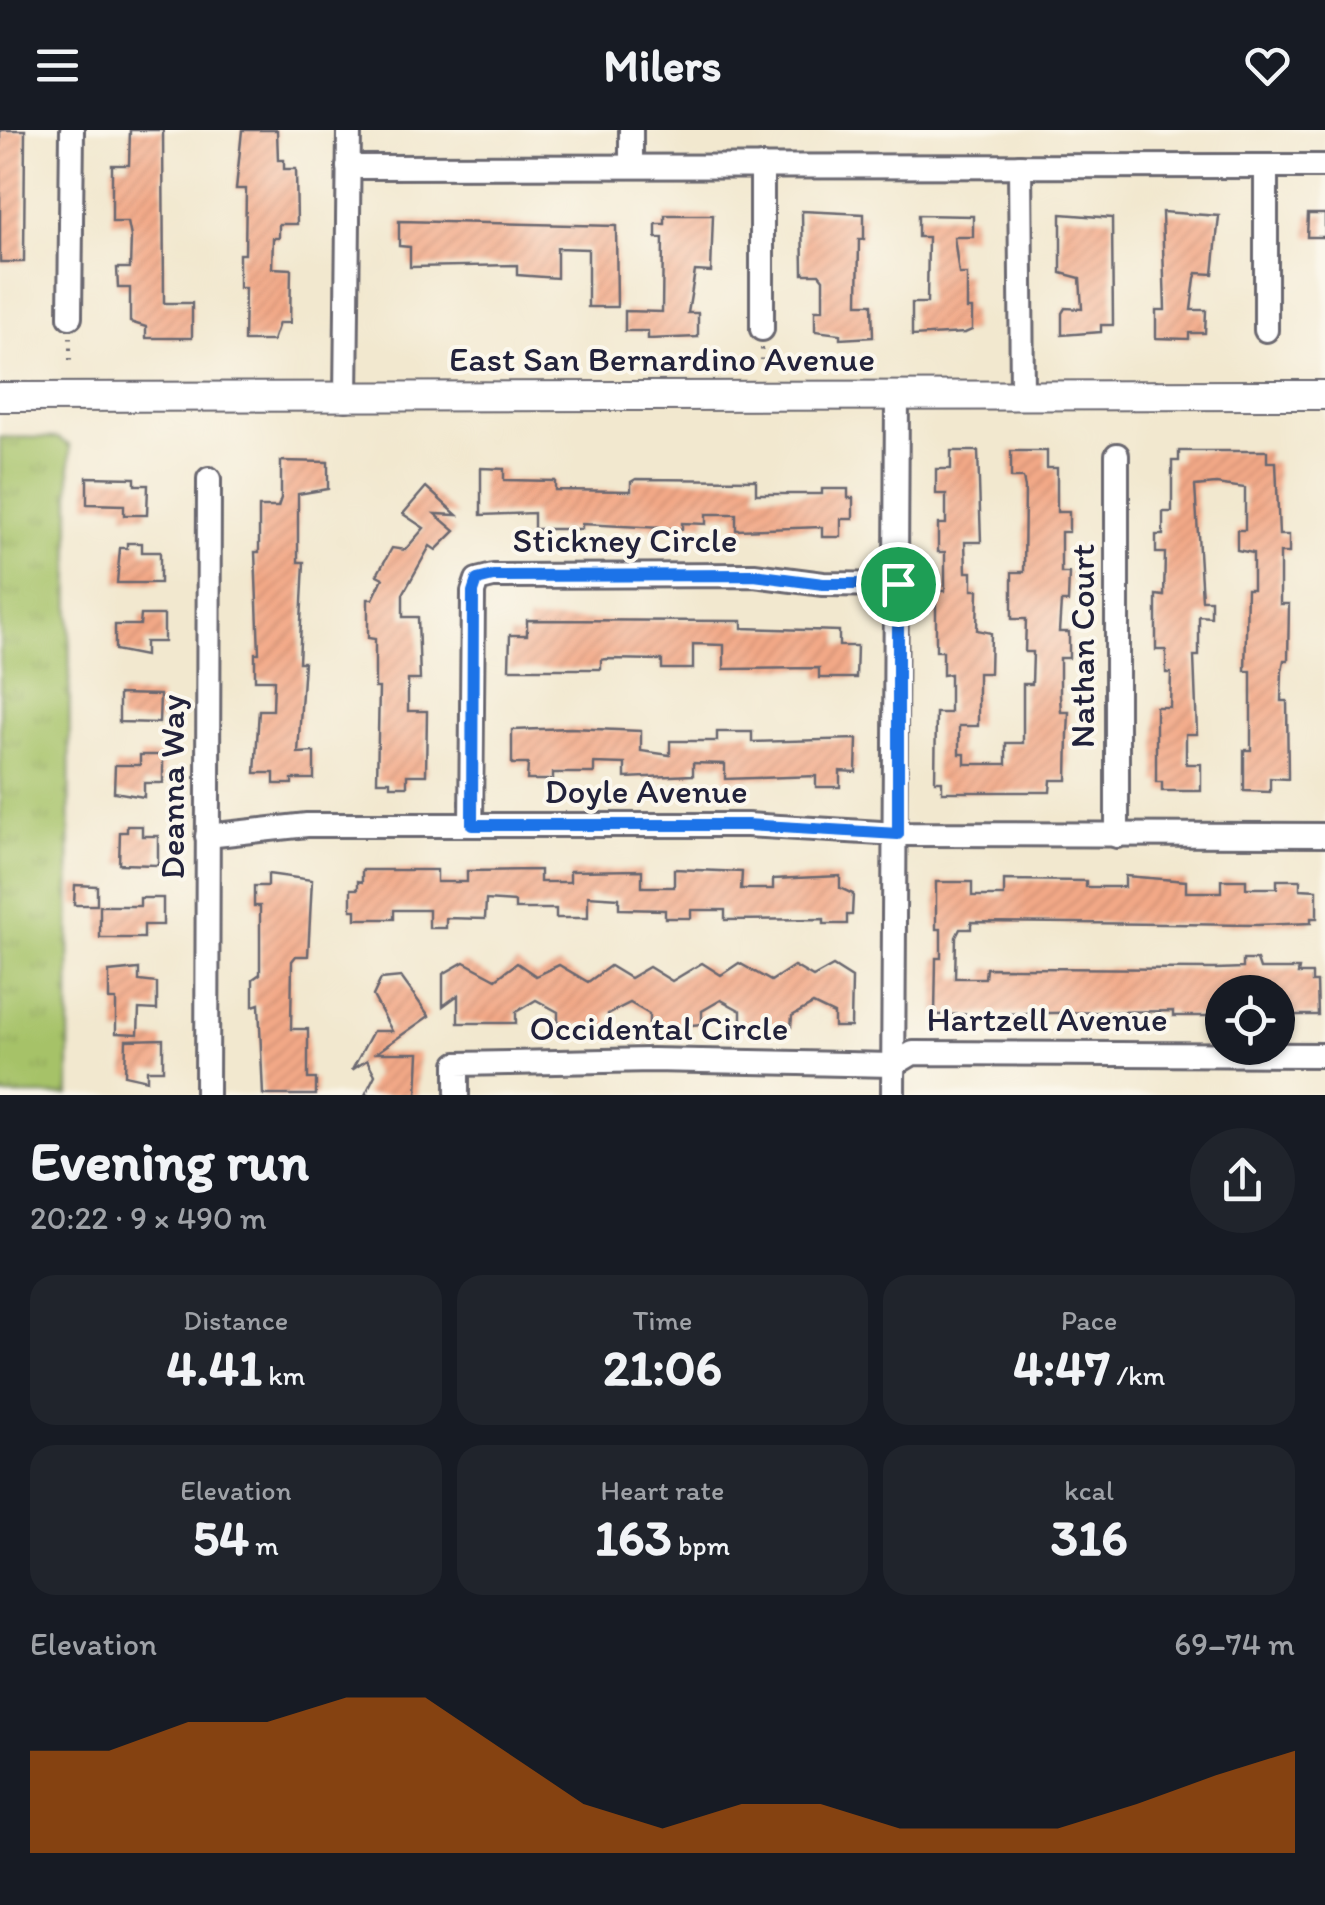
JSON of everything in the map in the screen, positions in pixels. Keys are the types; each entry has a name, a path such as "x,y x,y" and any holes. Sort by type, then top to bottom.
{"street":[{"path":"70,317 72,130"},
{"path":"346,399 348,130"},
{"path":"631,130 631,164"},
{"path":"762,166 762,329"},
{"path":"1020,166 1022,394"},
{"path":"1266,166 1266,330"},
{"path":"348,167 1325,166"},
{"path":"893,1095 898,834 898,395"},
{"name":"East San Bernardino Avenue","path":"0,397 1325,395"},
{"name":"Nathan Court","path":"1117,456 1118,836"},
{"name":"Deanna Way","path":"207,1095 209,479"},
{"name":"Stickney Circle","path":"472,825 473,592 477,580 493,576 754,575 823,584 898,584"},
{"name":"Doyle Avenue","path":"207,836 307,825 747,825 898,834 1325,835"},
{"name":"Hartzell Avenue","path":"893,1065 913,1053 1325,1055"},
{"name":"Occidental Circle","path":"457,1095 457,1064 652,1060 893,1065"}],"path":[{"path":"70,317 70,362"}],"green space":[{"path":"0,437 58,438 70,446 69,1095 0,1095"}],"building":[{"path":"0,130 25,130 24,262 0,262"},
{"path":"130,130 163,130 164,303 192,303 192,338 146,338 146,327 130,322 130,288 118,288 117,268 130,268 131,237 128,222 112,222 112,165 129,165"},
{"path":"242,130 277,130 278,160 284,160 284,169 296,169 297,224 279,224 279,238 273,238 272,268 291,269 290,323 279,323 273,341 244,341 245,288 239,288 239,254 245,254 246,189 236,189"},
{"path":"802,211 864,214 864,239 859,239 858,304 872,304 873,337 840,339 840,334 815,331 815,310 823,310 823,279 819,274 803,274"},
{"path":"1162,212 1219,216 1213,274 1197,273 1191,310 1206,310 1205,333 1189,333 1189,339 1156,338 1156,310 1165,310"},
{"path":"1061,214 1112,218 1113,325 1101,325 1101,332 1062,335 1065,308 1082,309 1080,278 1061,273"},
{"path":"1308,214 1325,214 1325,237 1307,237"},
{"path":"665,215 713,215 711,272 695,271 688,313 698,313 698,337 648,339 648,331 625,331 625,311 662,312 663,238 656,238 656,224 665,224"},
{"path":"918,215 973,216 973,237 954,237 959,274 967,274 967,309 972,309 972,330 912,336 912,303 927,303 928,237 918,237"},
{"path":"399,221 616,226 617,307 588,307 588,249 557,248 557,278 517,275 517,265 410,267 410,247 399,246"},
{"path":"951,451 978,451 981,542 965,542 966,572 972,572 972,590 978,590 977,630 991,633 990,673 978,673 978,726 959,726 959,754 965,754 965,764 1006,764 1006,743 1023,743 1023,684 1032,684 1033,652 1025,652 1026,619 1012,619 1012,572 1024,572 1025,488 1023,478 1011,478 1011,451 1047,451 1047,468 1057,468 1057,512 1069,512 1069,532 1061,532 1061,573 1069,573 1068,602 1061,602 1059,632 1069,632 1069,658 1060,658 1060,696 1061,712 1069,712 1067,780 1051,780 1050,792 942,792 942,781 935,781 936,713 950,713 950,674 943,675 943,651 936,651 936,591 945,591 945,552 938,552 938,524 946,524 946,494 936,494 936,469 951,469"},
{"path":"1179,451 1267,451 1267,462 1276,462 1279,535 1289,535 1289,553 1280,553 1280,604 1289,604 1288,660 1284,660 1282,671 1281,701 1287,701 1288,779 1270,778 1270,792 1244,791 1244,750 1251,750 1251,671 1245,671 1247,589 1253,589 1253,553 1237,550 1237,530 1245,530 1245,488 1216,484 1195,486 1202,600 1211,600 1211,617 1199,616 1199,656 1194,656 1197,734 1186,734 1186,764 1201,764 1201,791 1162,791 1162,782 1156,782 1156,707 1170,707 1171,673 1166,673 1166,650 1156,650 1156,595 1164,596 1165,553 1156,553 1156,535 1163,535 1163,512 1172,512 1172,461 1179,461"},
{"path":"281,461 328,462 328,489 298,494 298,562 304,562 299,662 304,662 298,753 314,752 314,779 292,779 292,784 274,784 274,773 255,773 259,710 273,710 274,680 255,680 255,653 259,653 255,552 259,552 259,507 278,507 281,498"},
{"path":"481,468 504,469 504,480 555,481 555,490 631,491 631,482 636,479 756,480 756,494 822,494 822,489 848,489 848,498 853,498 853,519 841,519 841,537 822,537 822,527 736,530 736,514 706,514 706,524 682,523 682,529 582,524 582,529 534,529 534,513 481,515"},
{"path":"87,477 135,478 135,485 148,485 147,515 124,515 124,505 87,504"},
{"path":"426,487 457,515 435,514 455,531 436,550 430,546 403,594 403,617 418,617 420,680 408,680 408,711 427,711 426,775 407,775 407,786 390,786 390,781 377,781 379,688 375,688 375,639 368,638 368,599 373,599 383,578 377,575 392,548 405,550 424,528 403,514"},
{"path":"127,543 142,543 142,552 160,552 160,583 117,583 120,548 127,548"},
{"path":"141,615 164,615 164,642 145,642 145,656 115,650 115,625 140,625"},
{"path":"527,620 742,621 742,628 839,631 839,646 857,646 856,678 819,678 819,668 724,669 724,645 693,644 693,669 662,669 662,660 606,659 601,660 601,669 509,669 510,635 527,635"},
{"path":"119,694 160,695 159,723 119,722"},
{"path":"512,730 641,731 641,751 670,755 670,741 717,741 717,732 752,732 752,742 857,739 856,772 840,771 840,787 816,787 816,776 725,779 725,764 693,763 693,775 625,778 625,764 594,763 594,773 553,773 553,780 527,780 528,764 512,764"},
{"path":"140,755 163,755 163,783 144,783 144,797 114,792 115,765 140,765"},
{"path":"127,826 142,826 142,836 158,836 158,865 119,864 120,832 127,832"},
{"path":"674,869 742,872 741,889 773,889 773,879 840,876 840,888 853,894 852,915 847,915 847,924 824,924 824,919 725,920 725,910 691,910 691,918 665,918 665,910 619,909 619,898 588,896 588,918 556,918 556,909 515,909 515,902 486,900 485,919 446,918 446,928 429,928 429,910 394,910 394,919 356,919 356,910 351,910 351,889 358,889 362,870 437,870 437,882 467,882 467,871 540,870 540,882 570,882 570,871 642,870 642,887 674,887"},
{"path":"268,874 312,880 308,956 296,956 292,961 291,1029 308,1029 308,1079 316,1079 316,1095 263,1095 259,1004 253,1006 253,979 260,974 260,906 254,906 254,886 268,886"},
{"path":"1125,876 1186,881 1186,892 1221,892 1221,880 1246,880 1246,888 1277,888 1277,880 1300,880 1300,889 1317,890 1317,918 1311,918 1311,923 1257,925 971,922 971,929 960,929 956,937 955,978 985,978 986,968 1216,969 1243,968 1243,960 1257,960 1260,969 1299,969 1298,974 1312,974 1312,982 1317,982 1318,1015 1295,1015 1295,975 1205,975 1205,1016 1173,1016 1173,1011 935,1015 936,958 941,958 941,929 936,929 936,882 972,882 972,896 1004,896 1004,880 1086,881 1086,887 1125,887"},
{"path":"75,885 97,886 97,905 74,905"},
{"path":"140,898 163,898 163,925 144,925 144,938 100,938 100,906 140,906"},
{"path":"464,962 496,979 517,963 536,976 559,965 588,982 610,966 630,978 649,967 672,981 702,963 721,975 739,963 771,981 794,966 813,977 833,966 852,978 851,1027 834,1027 834,1014 813,1004 792,1016 791,1027 741,1024 741,1011 721,1000 702,1011 702,1024 668,1027 649,1027 649,1014 630,1003 608,1014 608,1027 558,1023 558,1012 536,1000 516,1012 516,1023 458,1023 458,995 443,1006 443,974"},
{"path":"139,969 139,981 157,983 157,1010 139,1009 138,1034 116,1033 116,1000 109,1000 109,972"},
{"path":"401,977 429,1016 376,1053 419,1053 417,1095 365,1095 375,1075 367,1060 352,1070 373,1031 392,1031 373,996 381,979"},
{"path":"163,1039 163,1070 147,1070 147,1080 125,1075 126,1040"}],"route":[{"path":"754,575 823,584 898,584 898,834 747,825 472,825 473,592 477,580 493,576 754,575"}]}
